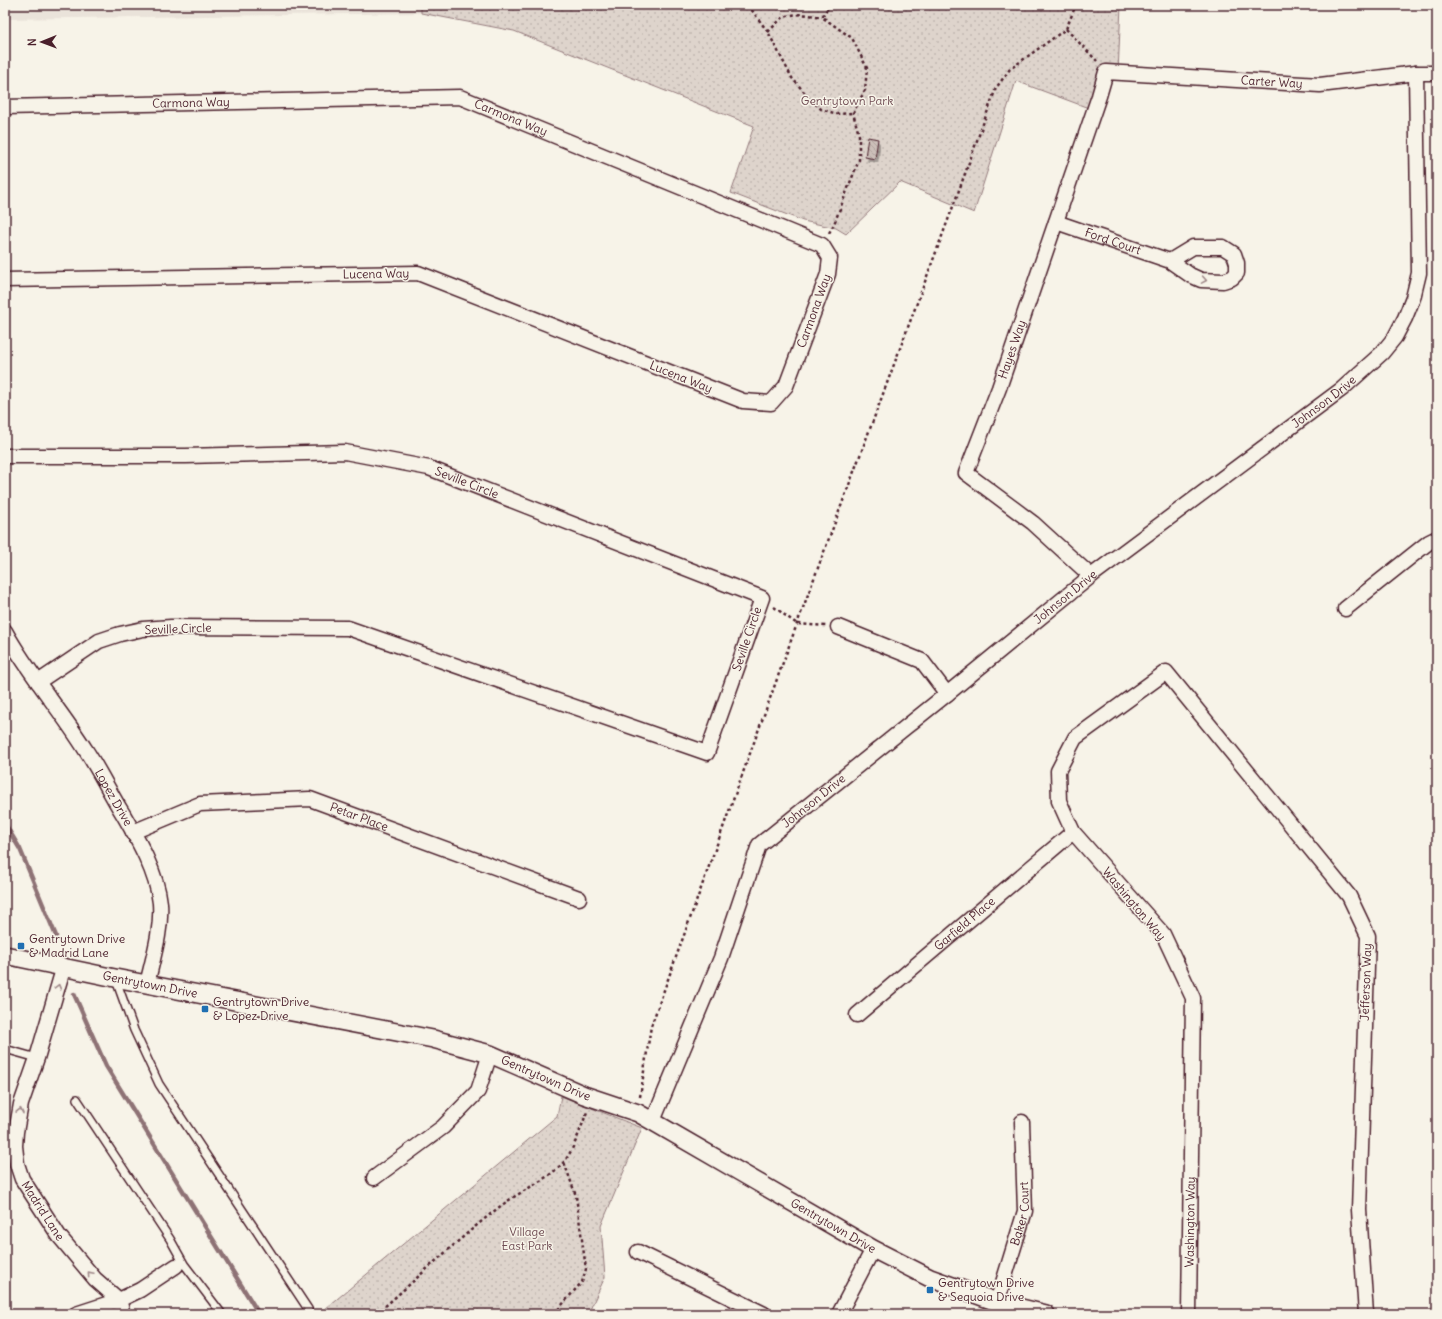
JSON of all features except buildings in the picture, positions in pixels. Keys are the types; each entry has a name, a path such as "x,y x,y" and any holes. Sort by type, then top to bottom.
{"street":[{"name":"Carter Way","path":"1106,72 1320,85 1416,73 1437,73"},
{"name":"Hayes Way","path":"1091,576 1032,523 966,473 999,388 1106,72"},
{"name":"Johnson Drive","path":"653,1121 721,958 759,845 1091,576 1342,389 1382,353 1395,337 1413,298 1419,273 1416,73"},
{"name":"Carmona Way","path":"5,107 460,97 822,245 830,258 828,274 786,386 771,403"},
{"name":"Ford Court","path":"1056,222 1170,261"},
{"name":"Lucena Way","path":"5,280 418,273 743,402 771,403"},
{"name":"Seville Circle","path":"5,456 186,456 353,453 429,468 762,598 707,753 348,628 171,627 143,629 98,641 38,682"},
{"path":"1345,609 1429,542 1437,538"},
{"path":"838,627 922,661 947,694"},
{"name":"Lopez Drive","path":"5,631 13,646 85,748 133,832 156,884 160,904 159,928 147,984"},
{"name":"Washington Way","path":"1166,672 1075,738 1058,771 1058,801 1072,832 1163,934 1193,998 1189,1314"},
{"name":"Jefferson Way","path":"1166,672 1349,896 1368,936 1359,1210 1366,1314"},
{"name":"Petar Place","path":"133,832 200,804 310,799 579,898"},
{"name":"Garfield Place","path":"857,1015 1072,832"},
{"name":"Gentrytown Drive","path":"5,955 64,966 115,978 433,1039 490,1054 592,1098 638,1113 873,1249 930,1278 997,1302 1046,1314"},
{"name":"Madrid Lane","path":"64,966 37,1058 21,1104 15,1146 17,1164 22,1179 55,1230 76,1258 95,1279 119,1300"},
{"path":"374,1178 443,1127 478,1091 490,1054"},
{"name":"Baker Court","path":"997,1302 1025,1211 1022,1122"},
{"path":"839,1314 873,1249"},
{"path":"638,1252 764,1314"},
{"path":"76,1314 119,1300 140,1290 180,1265"},
{"path":"119,1300 123,1314"}],"lane":[{"path":"115,978 134,1030 158,1084 308,1309"},
{"path":"5,1049 37,1058"},
{"path":"77,1099 170,1238 180,1265 222,1314"}],"path":[{"path":"748,5 768,32 792,78 820,109 837,114 853,113"},
{"path":"822,17 830,5"},
{"path":"638,1113 651,1026 797,624 996,88 1010,69 1066,29 1076,5"},
{"path":"768,32 781,19 793,15 805,14 822,17 852,38 867,68 865,90 853,113 859,135 859,160 834,224 822,245"},
{"path":"1066,29 1106,72"},
{"path":"762,598 797,624 838,627"},
{"path":"376,1314 477,1225 504,1204 561,1166 578,1136 592,1098"},
{"path":"554,1314 582,1282 586,1269 576,1196 564,1161"}],"shaded area":[{"path":"5,5 421,5 421,13 5,19"}],"green space":[{"name":"Gentrytown Park","path":"421,5 1121,5 1118,73 1106,72 1094,110 1016,81 974,213 900,182 846,234 836,228 803,221 731,193 754,126 514,31 421,13"},
{"name":"Village East Park","path":"561,1096 642,1128 601,1226 605,1277 588,1314 319,1314 557,1116"}],"waterway":[{"path":"5,824 20,849 56,936"},
{"path":"74,994 106,1066 259,1314"}],"place":[{"name":"Gentrytown Drive & Madrid Lane","path":"21,946"},
{"name":"Gentrytown Drive & Lopez Drive","path":"205,1009"},
{"name":"Gentrytown Drive & Sequoia Drive","path":"930,1290"}]}
